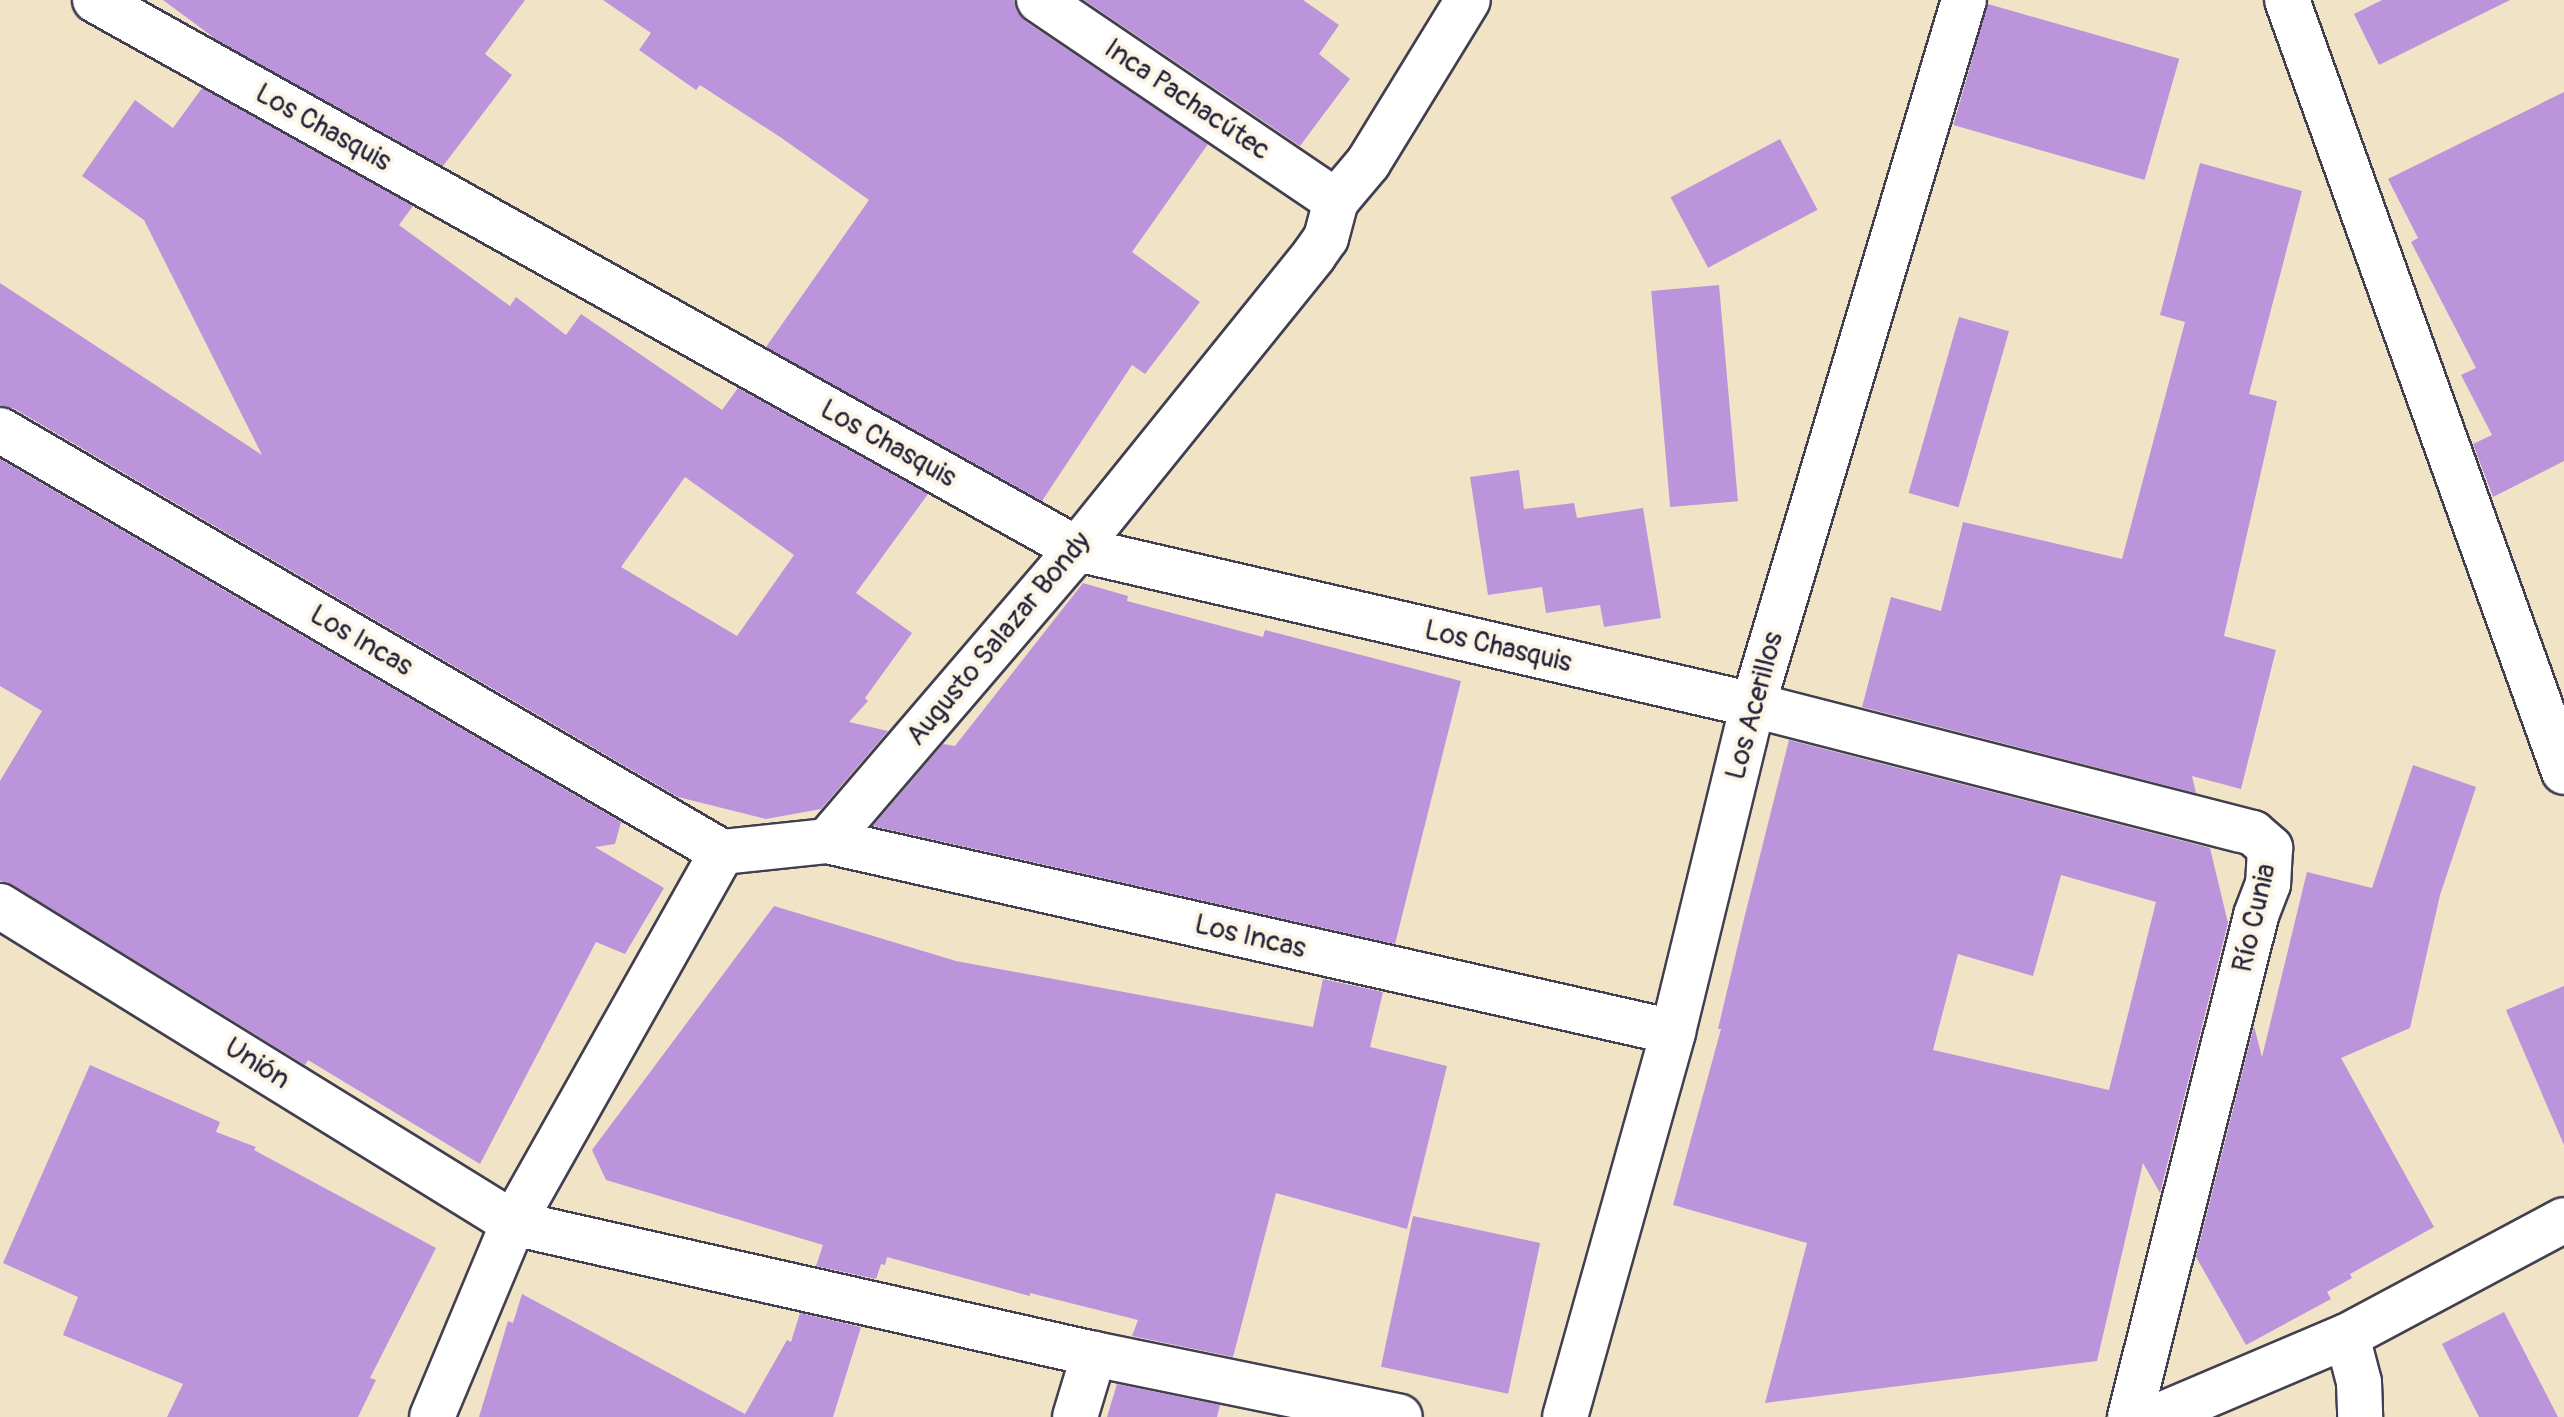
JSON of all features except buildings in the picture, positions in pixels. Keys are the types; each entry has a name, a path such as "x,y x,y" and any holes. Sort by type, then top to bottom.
{"street":[{"name":"Los Chasquis","path":"95,0 1077,549 1753,705"},
{"name":"Inca Pachacútec","path":"1039,0 1336,201"},
{"name":"Augusto Salazar Bondy","path":"827,841 1077,549 1314,255 1326,238 1336,201 1368,163 1468,0"},
{"name":"Los Acerillos","path":"1565,1417 1673,1032 1753,705 1964,0"},
{"path":"2287,0 2564,772"},
{"name":"Los Incas","path":"0,430 722,852"},
{"name":"Río Cunia","path":"1753,705 2253,833 2270,848 2268,884 2256,916 2130,1417"},
{"path":"432,1417 513,1223 722,852 827,841"},
{"name":"Los Incas","path":"827,841 1673,1032"},
{"name":"Unión","path":"0,906 513,1223 1094,1354 1400,1417"},
{"path":"2156,1417 2347,1336 2564,1220"},
{"path":"2347,1336 2359,1382 2360,1417"},
{"path":"1075,1417 1094,1354"}]}
